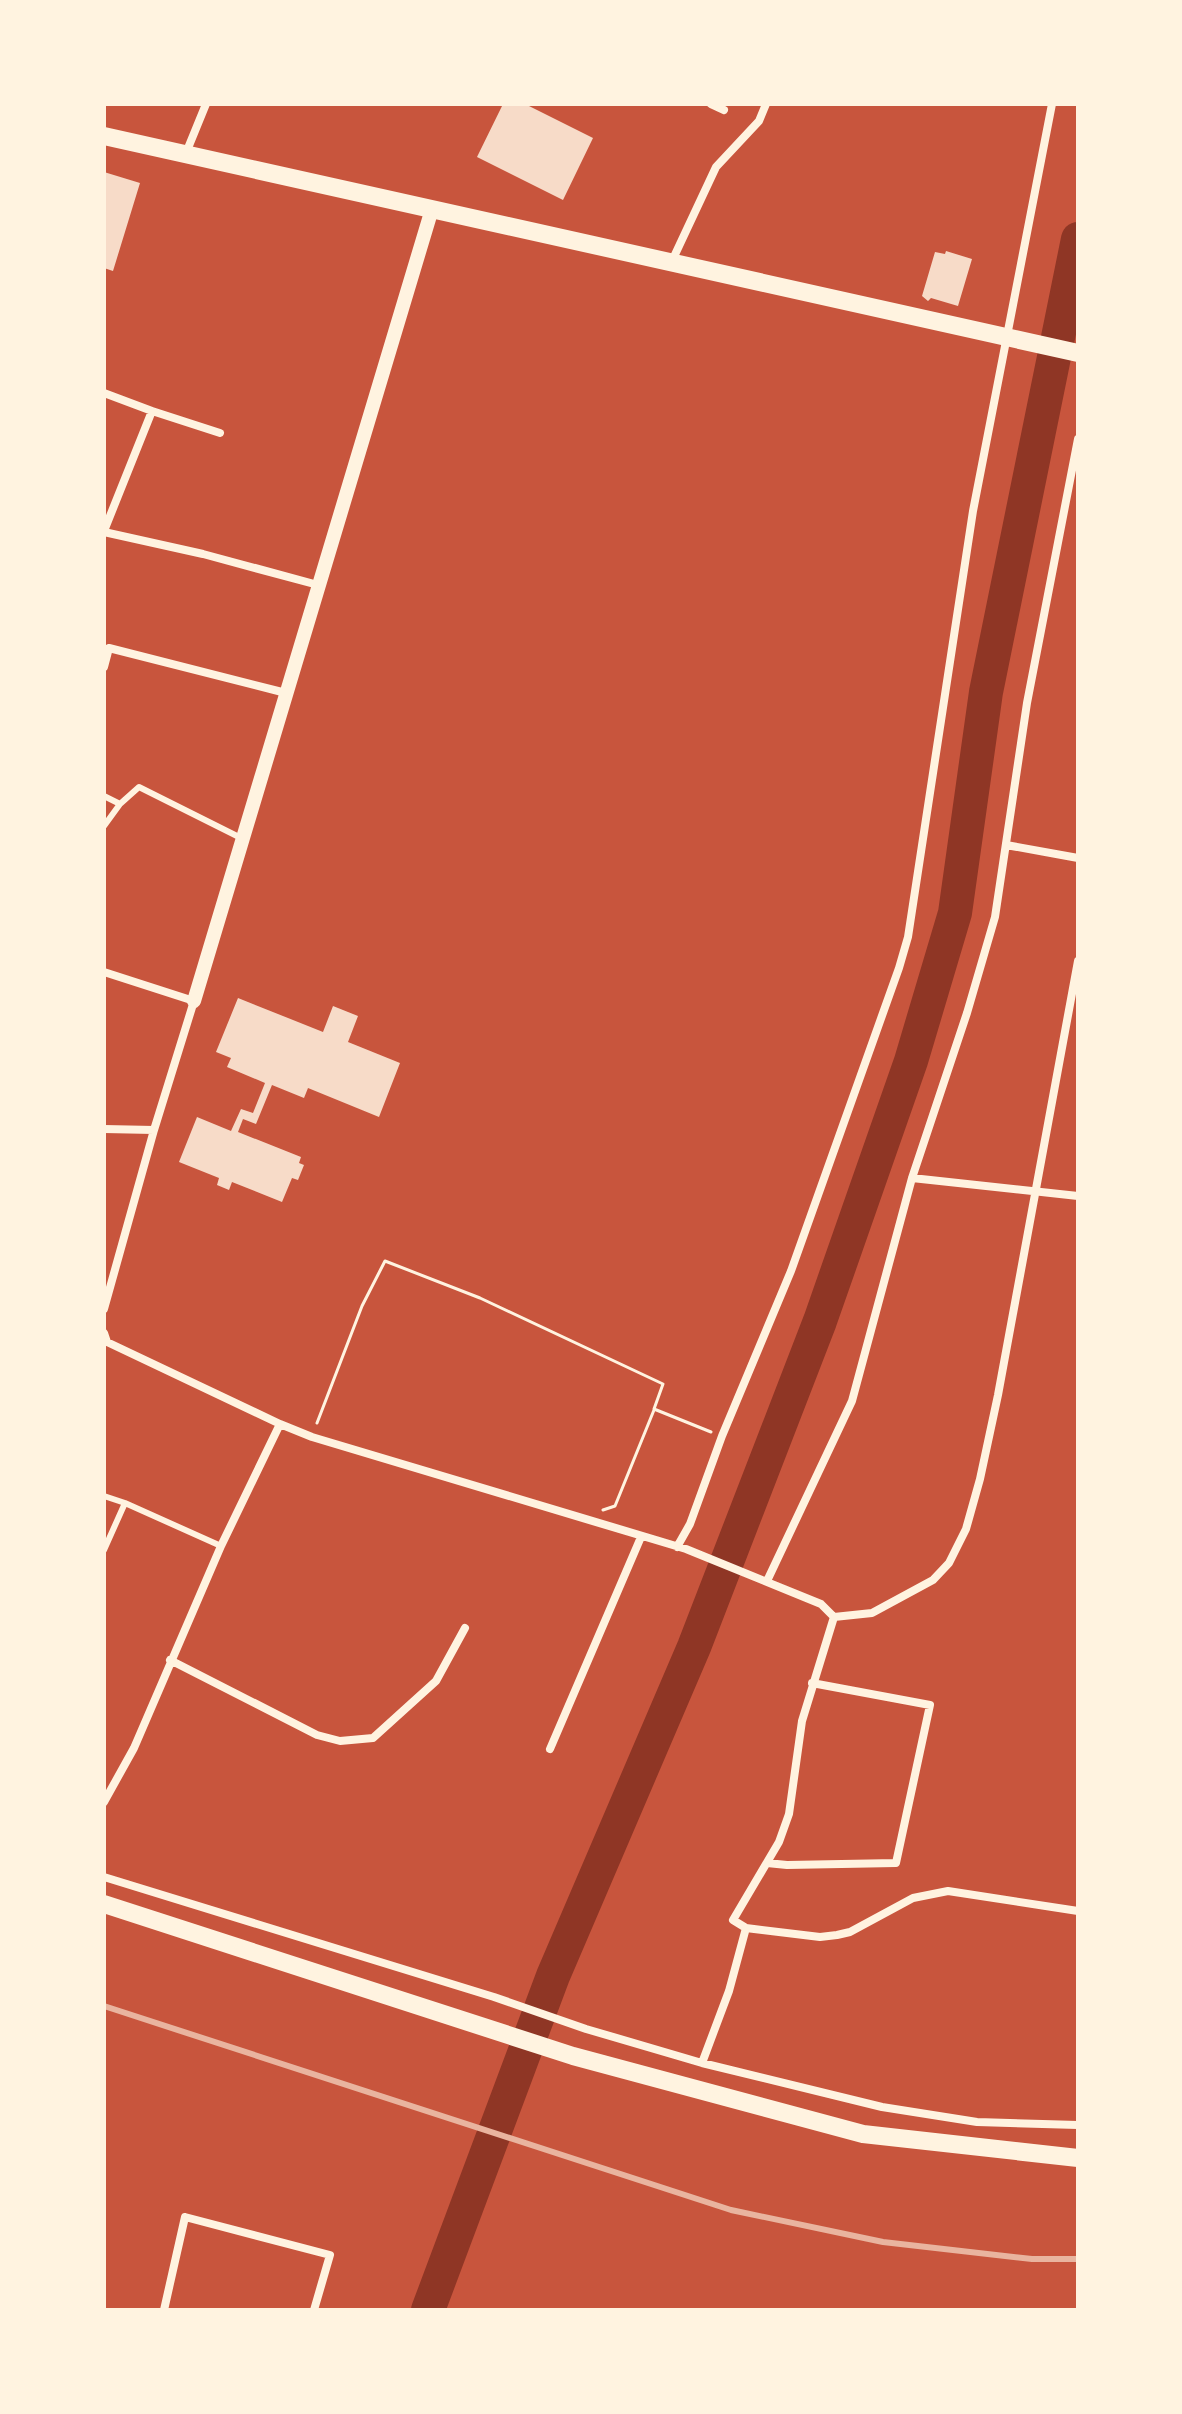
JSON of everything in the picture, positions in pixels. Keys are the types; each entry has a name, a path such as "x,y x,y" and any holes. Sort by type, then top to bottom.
{"highway":[{"path":"104,136 1078,353"},
{"path":"104,1904 573,2056 863,2134 1078,2158"}],"street":[{"path":"185,153 206,104"},
{"path":"711,104 724,110"},
{"path":"672,262 716,167 759,121 766,104"},
{"path":"682,1548 722,1436 791,1271 908,937 973,511 1016,339 1052,104"},
{"path":"104,1309 154,1130 432,209"},
{"path":"104,393 220,433"},
{"path":"152,411 104,531 318,585"},
{"path":"767,1581 852,1401 912,1178 967,1013 995,917 1027,703 1078,439"},
{"path":"104,667 109,648 286,693"},
{"path":"1006,845 1078,858"},
{"path":"834,1617 872,1613 933,1580 949,1563 966,1529 998,1395 1078,961"},
{"path":"104,972 194,1001"},
{"path":"104,1129 154,1130"},
{"path":"912,1178 1078,1196"},
{"path":"104,1333 107,1342 312,1437 682,1548 821,1604 834,1617"},
{"path":"104,1802 109,1783 134,1748 221,1546 280,1424"},
{"path":"550,1749 641,1537"},
{"path":"834,1617 802,1721 789,1814 767,1863 733,1920 746,1928 820,1937 837,1935 850,1932 913,1898 948,1891 1078,1911"},
{"path":"170,1660 317,1735 340,1741 373,1738 436,1681 465,1628"},
{"path":"767,1863 896,1863 930,1705 812,1683"},
{"path":"104,1877 702,2063 882,2107 977,2122 1078,2125"},
{"path":"702,2063 729,1991 746,1928"},
{"path":"164,2310 185,2217 330,2255 314,2310"}],"lane":[{"path":"104,826 120,804 139,787 243,839"},
{"path":"104,796 120,804"},
{"path":"104,1496 221,1546"},
{"path":"104,1550 125,1503"}],"path":[{"path":"326,1427 317,1423 362,1306 385,1261 480,1298 663,1384 615,1506 596,1512"},
{"path":"654,1409 722,1436"}],"building":[{"path":"503,104 525,104 593,138 563,200 477,157"},
{"path":"104,172 140,183 113,271 104,268"},
{"path":"946,251 972,259 958,306 931,298 928,301 922,296 935,252 945,254"},
{"path":"238,998 323,1032 333,1006 358,1016 348,1042 400,1063 379,1117 308,1088 304,1098 272,1085 256,1124 243,1119 238,1132 301,1157 299,1163 304,1165 298,1180 292,1178 282,1202 232,1182 229,1190 217,1185 219,1178 179,1162 197,1117 231,1131 241,1109 253,1113 265,1083 227,1067 231,1058 216,1052"}],"waterway":[{"path":"428,2310 553,1976 694,1647 820,1321 911,1061 955,913 986,692 1078,239"}],"railway":[{"path":"104,2006 731,2210 883,2242 1032,2259 1078,2259"}]}
